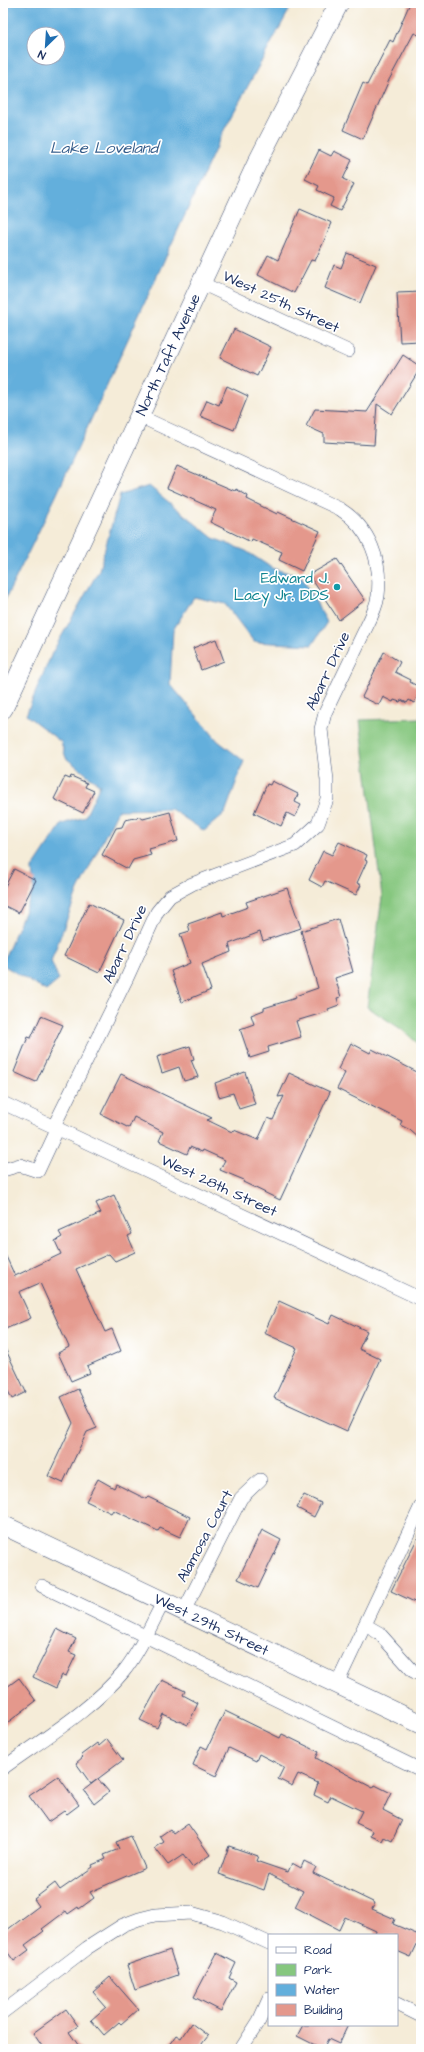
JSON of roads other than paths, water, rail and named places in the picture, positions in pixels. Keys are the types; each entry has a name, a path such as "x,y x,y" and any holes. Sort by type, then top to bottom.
{"main road":[{"name":"North Taft Avenue","path":"3,709 258,163 339,3"},
{"name":"West 29th Street","path":"3,1525 421,1724"}],"street":[{"name":"West 25th Street","path":"201,283 348,351"},
{"name":"Abarr Drive","path":"3,1170 20,1165 38,1171 56,1127 161,905 170,896 192,884 295,845 318,824 327,799 327,780 321,729 325,713 370,618 378,596 378,570 374,551 367,536 352,517 340,509 139,416"},
{"name":"West 28th Street","path":"3,1103 421,1299"},
{"name":"Alamosa Court","path":"184,1611 241,1498 260,1480"},
{"path":"338,1684 421,1506"},
{"path":"42,1586 146,1635 421,1770"},
{"path":"3,1768 84,1708 110,1686 125,1670 164,1601"},
{"path":"365,1625 379,1633 413,1671 421,1675"},
{"path":"3,2012 106,1935 123,1925 139,1919 155,1915 191,1913 223,1922 268,1943"},
{"path":"241,2049 268,2001"},
{"path":"398,2004 421,2016"}],"water":[{"name":"Lake Loveland","path":"3,3 293,3 223,132 56,496 3,604"},
{"path":"149,486 213,538 246,551 272,568 302,577 327,622 312,645 254,642 225,604 194,597 173,630 170,684 218,741 244,761 225,813 204,831 171,809 118,810 78,890 51,961 59,980 46,991 3,965 3,962 34,889 32,869 62,824 85,817 100,785 66,758 61,742 26,715 52,653 99,570 120,495"}],"place":[{"name":"Edward J. Lacy Jr. DDS","path":"337,587"}]}
